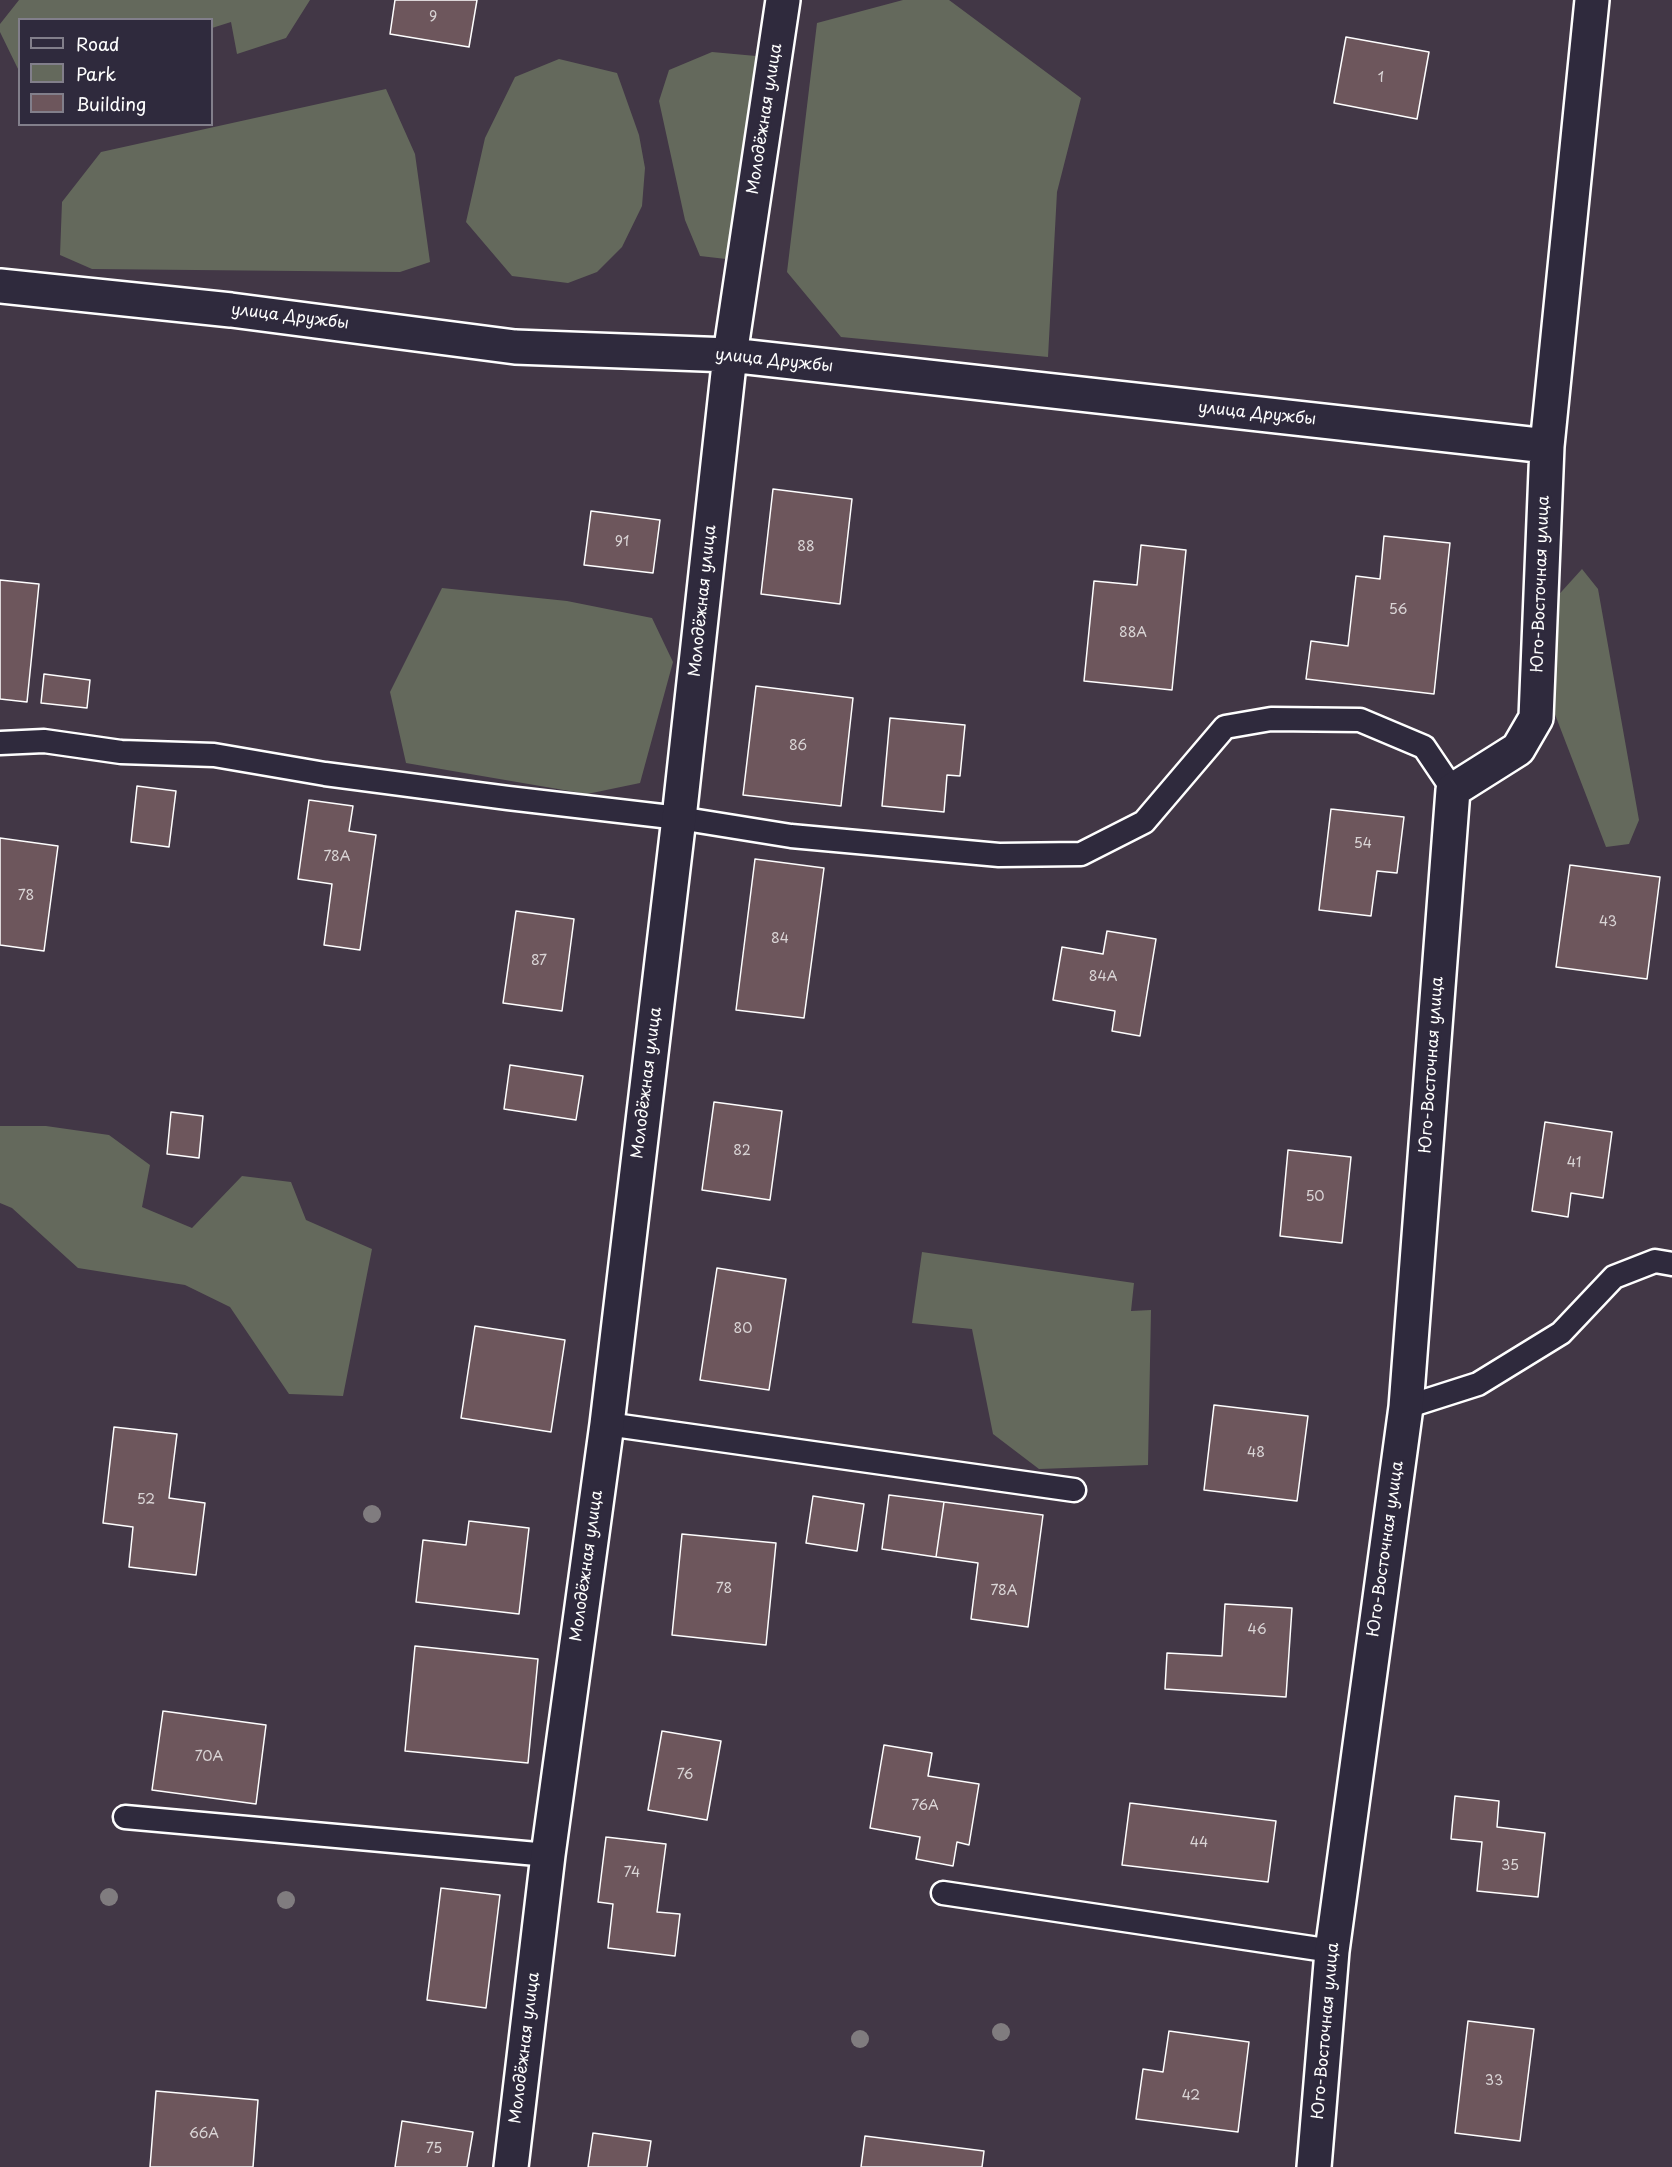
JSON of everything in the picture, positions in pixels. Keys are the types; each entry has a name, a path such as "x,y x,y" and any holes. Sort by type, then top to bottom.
{"street":[{"name":"Молодёжная улица","path":"511,2167 548,1855 607,1424 679,818 730,356 783,0"},
{"name":"Юго-Восточная улица","path":"1314,2167 1332,1951 1406,1407 1453,790 1518,749 1536,718 1547,446 1592,0"},
{"name":"улица Дружбы","path":"0,286 231,310 515,347 730,356 1547,446"}],"lane":[{"path":"0,743 44,741 121,752 214,755 348,777 679,818 791,836 999,855 1081,854 1144,822 1225,727 1271,720 1360,720 1424,747 1453,790"},
{"path":"1406,1407 1478,1384 1561,1333 1614,1277 1655,1261 1672,1264"},
{"path":"607,1424 1074,1490"},
{"path":"125,1817 548,1855"},
{"path":"943,1893 1332,1951"}],"green space":[{"path":"19,0 310,0 286,38 237,54 231,22 213,28 213,18 18,18 18,69 0,32 0,24"},
{"path":"903,0 949,0 1081,98 1057,192 1048,357 841,337 787,272 817,23"},
{"path":"712,52 756,56 726,259 700,256 685,220 659,101 669,70"},
{"path":"559,59 617,73 639,135 645,168 642,206 622,247 597,272 568,283 512,276 466,222 485,138 515,77"},
{"path":"386,89 415,154 430,262 400,272 92,269 60,255 62,202 101,152"},
{"path":"1582,569 1598,589 1639,820 1629,844 1606,847 1551,704 1553,601"},
{"path":"442,588 567,601 652,618 673,662 640,783 587,794 406,763 390,692"},
{"path":"0,1126 46,1126 109,1135 150,1165 142,1207 192,1228 242,1176 291,1182 306,1220 372,1249 343,1396 289,1394 230,1307 185,1285 78,1268 12,1208 0,1203"},
{"path":"922,1252 1134,1283 1131,1311 1151,1310 1148,1465 1039,1469 993,1434 972,1329 912,1323"}],"building":[{"path":"395,0 477,0 469,47 390,34"},
{"path":"1346,37 1429,52 1417,119 1334,103"},
{"path":"773,489 852,499 840,604 761,594"},
{"path":"591,511 660,520 653,573 584,565"},
{"path":"1384,536 1450,543 1434,694 1306,679 1311,641 1348,646 1356,576 1380,579"},
{"path":"1141,545 1186,550 1172,690 1084,681 1094,581 1137,585"},
{"path":"0,580 39,584 27,702 0,699"},
{"path":"44,674 90,680 87,708 41,703"},
{"path":"756,686 853,698 841,806 743,795"},
{"path":"890,718 965,725 960,776 947,775 944,812 882,806"},
{"path":"137,786 176,791 169,847 131,842"},
{"path":"309,800 353,806 349,831 376,835 360,950 324,945 332,884 298,879"},
{"path":"1331,809 1404,817 1397,873 1377,871 1371,916 1319,910"},
{"path":"0,838 58,846 44,951 0,945"},
{"path":"755,859 824,868 804,1018 736,1010"},
{"path":"1570,865 1660,877 1647,979 1556,967"},
{"path":"516,911 574,919 562,1011 503,1003"},
{"path":"1107,931 1156,939 1140,1036 1112,1031 1115,1011 1053,1000 1062,947 1103,954"},
{"path":"510,1065 583,1076 576,1120 504,1109"},
{"path":"714,1102 782,1111 770,1200 702,1190"},
{"path":"171,1112 203,1116 199,1158 167,1154"},
{"path":"1545,1122 1612,1132 1603,1198 1571,1193 1568,1217 1532,1211"},
{"path":"1288,1150 1351,1157 1342,1243 1280,1236"},
{"path":"717,1268 786,1279 769,1390 700,1380"},
{"path":"475,1326 565,1340 551,1432 461,1418"},
{"path":"1214,1405 1308,1416 1297,1501 1204,1490"},
{"path":"114,1427 177,1434 169,1498 205,1503 196,1575 129,1567 133,1527 103,1523"},
{"path":"889,1495 944,1502 936,1557 882,1549"},
{"path":"813,1496 864,1504 857,1551 806,1543"},
{"path":"944,1502 1043,1515 1028,1627 971,1619 978,1563 936,1557"},
{"path":"469,1521 529,1528 519,1614 416,1602 423,1540 466,1545"},
{"path":"682,1534 776,1543 766,1645 672,1635"},
{"path":"1225,1604 1292,1608 1286,1697 1165,1689 1167,1653 1222,1656"},
{"path":"415,1646 538,1659 528,1763 405,1751"},
{"path":"163,1711 266,1725 256,1804 152,1790"},
{"path":"662,1731 721,1741 707,1820 648,1810"},
{"path":"884,1745 932,1753 928,1776 979,1784 969,1845 957,1842 953,1866 916,1859 920,1837 870,1828"},
{"path":"1455,1796 1499,1801 1497,1827 1545,1833 1538,1897 1477,1891 1482,1842 1451,1839"},
{"path":"1130,1803 1276,1821 1268,1882 1122,1865"},
{"path":"606,1837 666,1844 657,1912 680,1914 675,1956 608,1948 613,1904 598,1902"},
{"path":"441,1888 500,1895 486,2008 427,2000"},
{"path":"1468,2021 1534,2029 1520,2141 1455,2133"},
{"path":"1169,2031 1249,2042 1238,2132 1136,2119 1143,2069 1163,2072"},
{"path":"156,2091 258,2100 253,2167 150,2167"},
{"path":"402,2121 473,2132 467,2167 395,2167"},
{"path":"593,2133 651,2141 647,2167 588,2167"},
{"path":"865,2136 984,2151 982,2167 861,2167"}]}
